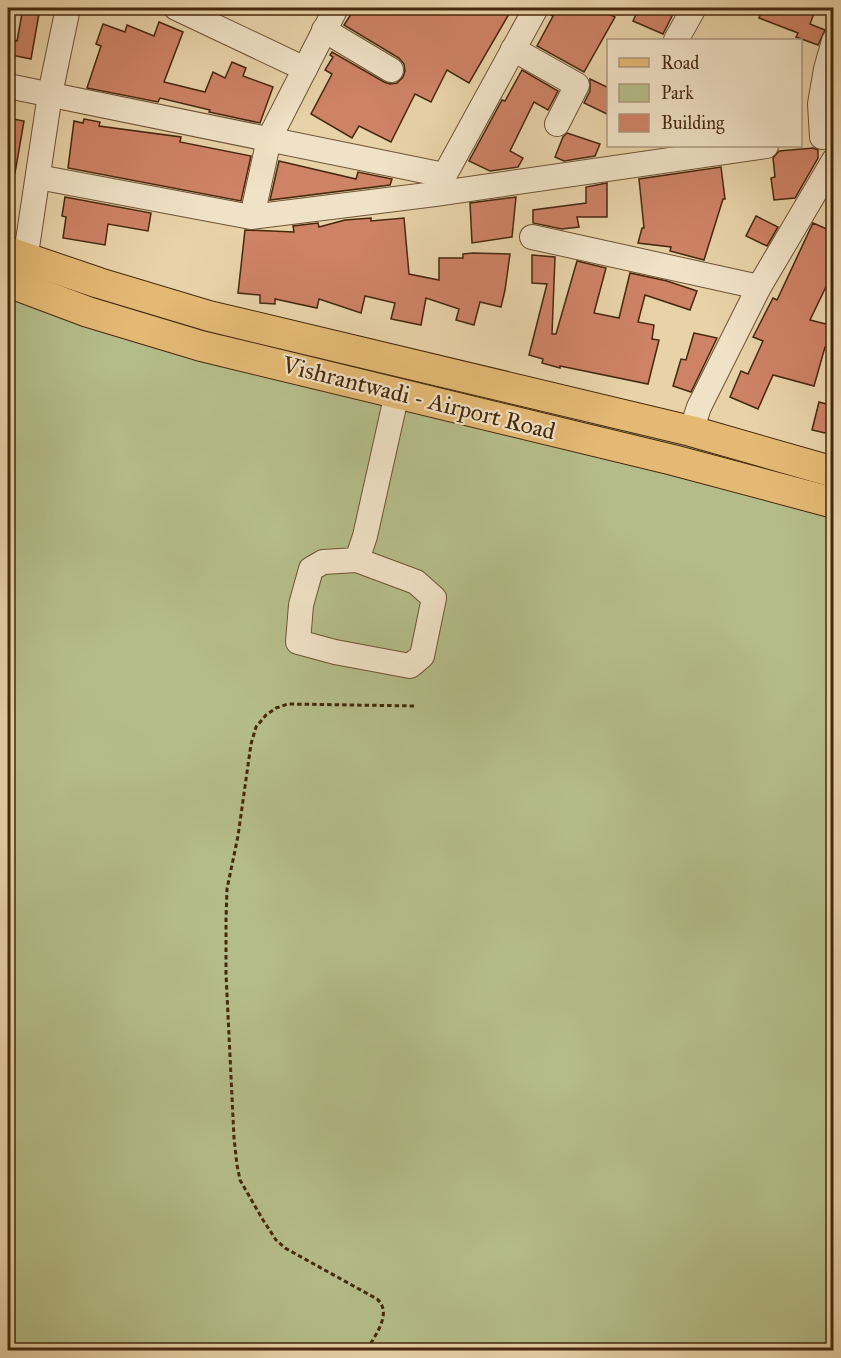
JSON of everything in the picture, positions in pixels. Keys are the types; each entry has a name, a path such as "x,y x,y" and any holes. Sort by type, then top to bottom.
{"main road":[{"name":"Vishrantwadi - Airport Road","path":"17,255 99,283 209,316 691,431 834,472"},
{"name":"Vishrantwadi - Airport Road","path":"14,284 88,312 201,346 673,460 834,503"}],"street":[{"path":"14,284 17,255 38,177 50,94 68,8"},
{"path":"176,8 304,69"},
{"path":"255,203 269,139 336,8"},
{"path":"439,185 536,8"},
{"path":"677,39 694,8"},
{"path":"324,30 391,70"},
{"path":"819,138 820,104 834,41"},
{"path":"513,49 577,85 557,124"},
{"path":"8,86 269,139 439,185"},
{"path":"604,169 617,147"},
{"path":"38,177 251,217 439,185 604,169 759,147"},
{"path":"691,431 699,407 759,287 834,160"},
{"path":"532,237 759,287"},
{"path":"357,560 365,536 397,393"},
{"path":"357,560 416,582 434,598 422,656 410,666 335,652 298,642 301,605 311,568 323,562 357,560"}],"path":[{"path":"367,1350 382,1322 385,1311 383,1304 285,1248 276,1240 240,1180 234,1138 228,1009 226,889 238,836 251,744 256,727 266,715 288,704 417,706"}],"green space":[{"path":"8,290 833,470 833,1350 8,1350"}],"building":[{"path":"23,8 40,8 31,59 11,55 13,40 17,41"},
{"path":"355,8 497,8 509,14 469,83 447,70 431,102 415,94 391,142 359,126 352,138 311,114 332,74 325,70 333,57 330,55 332,52 384,82 397,83 403,77 404,64 399,58 344,25"},
{"path":"550,8 598,8 615,17 584,72 537,46 553,16 549,14"},
{"path":"639,8 676,8 663,34 633,21"},
{"path":"763,8 816,8 810,24 825,30 818,45 796,37 798,33 759,18"},
{"path":"159,22 183,32 164,82 205,92 213,72 225,78 232,62 246,68 243,76 273,87 260,123 160,98 158,102 87,88 101,46 96,44 103,24 125,32 127,25 154,36"},
{"path":"522,70 558,91 548,110 534,102 510,151 523,158 518,167 490,171 469,161 502,100 505,101"},
{"path":"590,79 607,87 607,114 584,103 590,91"},
{"path":"8,118 24,121 15,173 8,172"},
{"path":"84,119 100,122 99,126 181,137 180,142 251,156 241,201 68,168 74,121 83,123"},
{"path":"567,133 600,144 595,156 564,161 555,157"},
{"path":"813,148 818,150 818,158 795,198 774,200 771,178 775,177 773,158 779,151"},
{"path":"279,161 356,179 358,172 392,179 390,185 270,200"},
{"path":"721,167 725,199 723,199 704,260 670,251 671,247 638,243 642,228 644,228 639,179"},
{"path":"607,183 607,217 577,217 579,227 562,229 533,223 533,210 586,203 586,187"},
{"path":"65,197 151,213 148,231 108,224 105,245 63,238 66,217 62,216"},
{"path":"516,197 512,237 472,243 470,203"},
{"path":"756,216 778,227 767,246 746,236"},
{"path":"371,218 371,221 404,218 409,274 439,280 439,258 463,258 463,254 473,253 510,254 501,307 480,302 474,325 456,320 459,309 426,298 421,325 391,319 395,303 365,296 361,313 319,299 317,308 275,299 275,304 260,303 260,295 238,293 245,230 294,232 293,226 318,223 319,227 345,220"},
{"path":"813,223 834,232 834,270 810,320 834,326 830,348 825,347 814,386 773,375 758,409 730,397 741,371 748,374 763,341 753,337 773,298 777,300"},
{"path":"532,255 555,257 552,334 556,334 577,261 606,268 594,313 619,318 630,273 667,281 697,291 690,310 645,295 638,322 654,325 652,339 659,340 648,384 560,366 560,368 542,363 543,359 529,355 547,284 532,283"},
{"path":"694,333 717,338 691,392 673,386 681,359 686,360"},
{"path":"819,402 834,406 834,435 812,430"}]}
